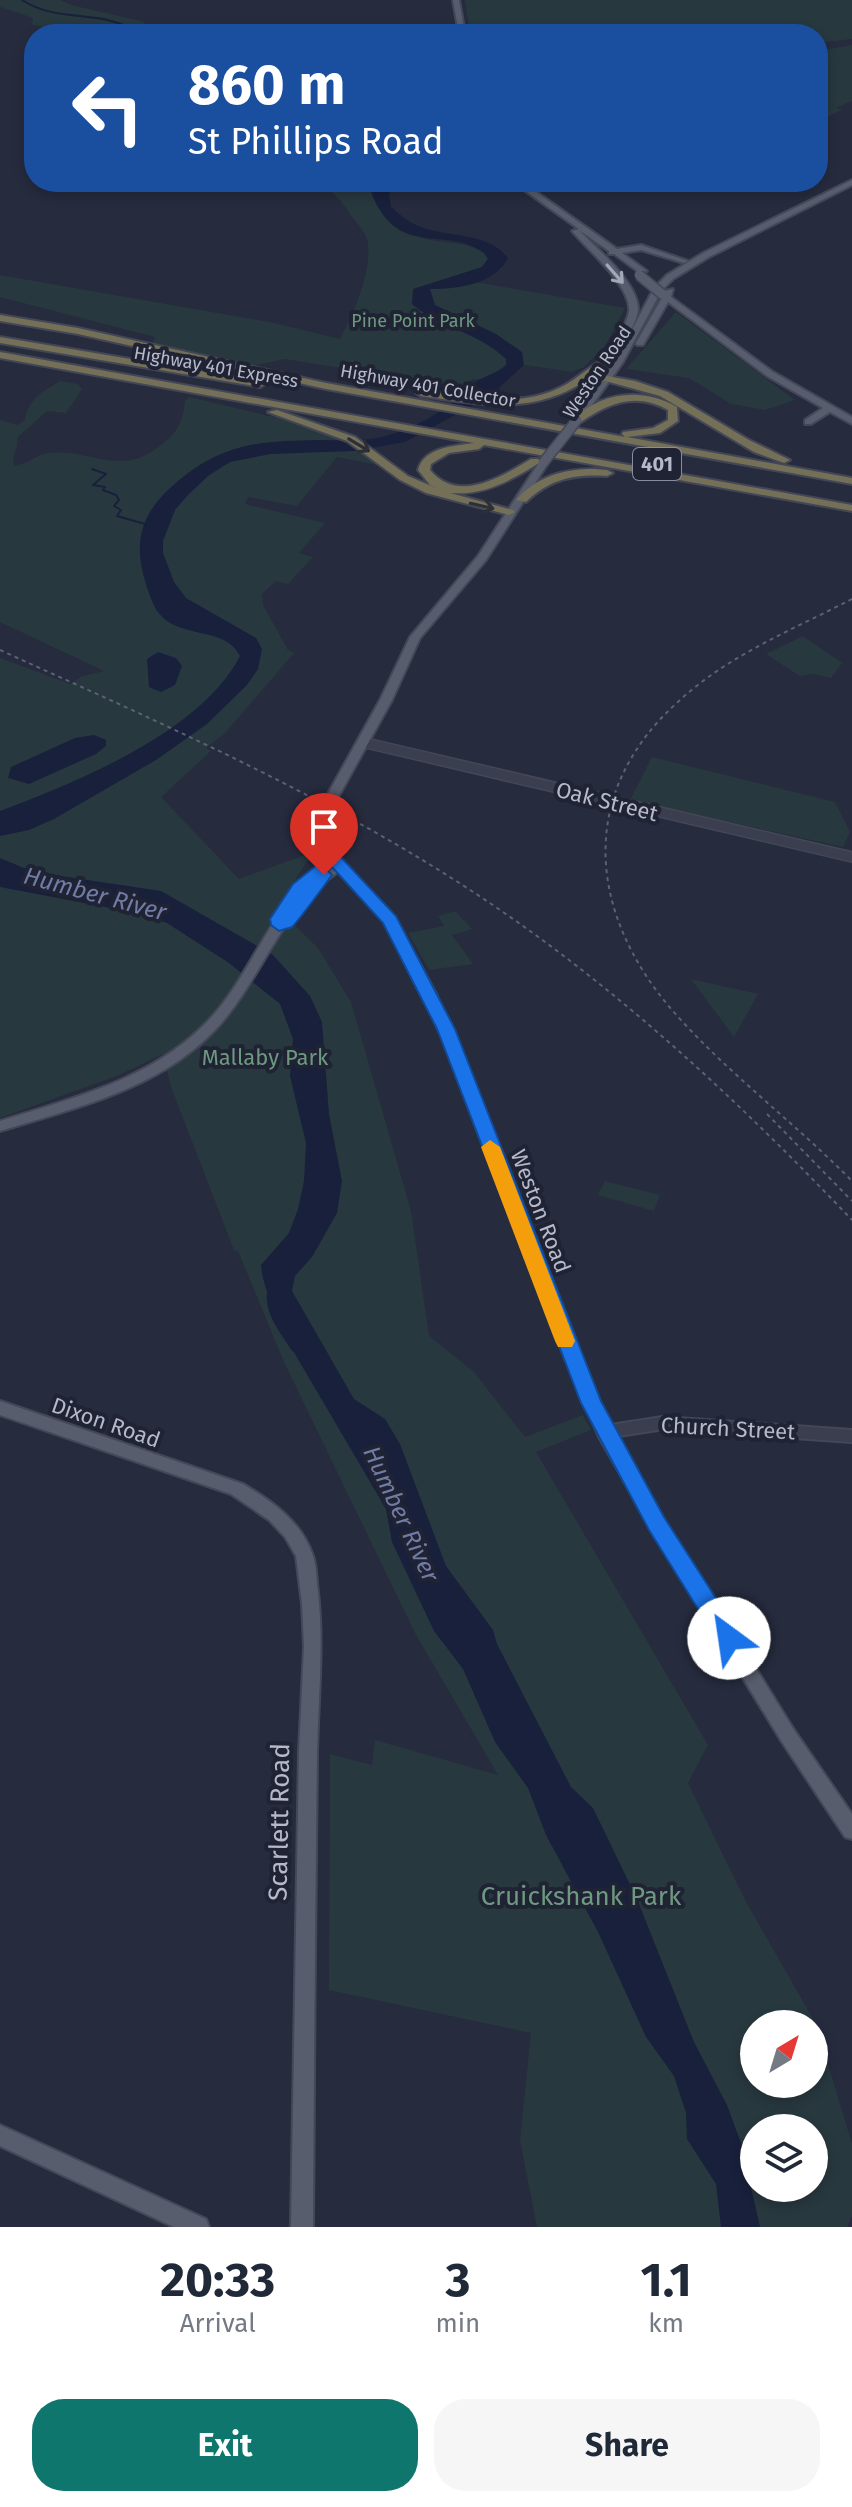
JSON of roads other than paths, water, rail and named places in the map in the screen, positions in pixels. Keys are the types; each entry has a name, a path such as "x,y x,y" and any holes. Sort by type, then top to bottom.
{"highway":[{"path":"0,309 96,335"},
{"name":"Highway 401 Collector","path":"0,318 96,335 230,367 482,418 554,427 852,479"},
{"path":"0,331 101,356"},
{"name":"Highway 401 Express","path":"0,340 393,408 482,418 852,491"},
{"name":"Highway 401 Express","path":"0,347 463,429 851,505"},
{"name":"Highway 401 Collector","path":"0,355 851,505"},
{"path":"230,367 423,394 514,401 559,392 614,361"},
{"path":"601,378 634,384 667,395 741,442 766,454 852,479"},
{"path":"195,390 332,431 365,447 404,478 430,491 509,512"},
{"path":"554,427 604,433 645,433 664,429 675,417 673,409 663,403 635,396 608,401 572,419"},
{"path":"539,462 504,480 471,489 437,483 428,476 424,466 439,453 468,446 556,455"},
{"path":"522,500 548,478 565,473 591,472 851,505"}],"main road":[{"path":"456,0 460,24"},
{"name":"Weston Road","path":"509,512 511,499 614,361 658,288 678,271 706,255 852,182"},
{"path":"531,192 779,381 852,419"},
{"path":"543,201 576,231 626,286 634,309 629,325"},
{"path":"576,231 613,252 645,248 684,261"},
{"path":"614,361 638,346 666,293 685,274 721,252 725,246"},
{"name":"Weston Road","path":"614,361 629,325 650,288 684,261 706,255"},
{"path":"666,293 703,323"},
{"path":"655,316 671,308 684,310"},
{"path":"808,422 832,411"},
{"name":"Weston Road","path":"539,462 522,500 509,512 482,558 455,590 456,597 414,645 322,819 323,841 336,861 390,920 446,1029 561,1330 605,1432 788,1736 852,1830"},
{"path":"0,1126 120,1085 173,1059 211,1026 277,929 287,922 314,884 336,861"},
{"name":"Dixon Road","path":"0,1408 198,1476"},
{"name":"Scarlett Road","path":"198,1476 237,1489 265,1504 283,1521 304,1554 312,1613 313,1674 308,1751 302,2227"},
{"path":"0,2135 198,2227"}],"street":[{"name":"Oak Street","path":"362,742 852,857"},
{"name":"Church Street","path":"605,1432 663,1423 852,1436"}],"water":[{"path":"371,192 390,192 391,207 418,226 478,239 499,249 508,258 494,274 474,284 430,289 435,305 496,334 522,352 524,365 490,396 405,442 354,451 271,454 230,462 208,476 175,510 163,541 163,553 174,582 186,598 256,638 262,649 258,669 247,685 207,724 156,760 54,819 29,830 0,836 0,811 99,769 167,731 222,683 240,656 222,639 170,623 152,601 142,570 140,542 148,516 168,490 204,463 238,448 275,442 369,439 395,433 440,411 474,383 506,365 506,359 482,342 412,304 413,289 482,267 488,259 484,253 454,241 408,234 395,227 382,213"},
{"path":"158,652 176,658 182,666 175,685 161,692 149,687 147,659"},
{"path":"94,735 106,740 106,746 96,754 29,784 8,778 11,767 75,738"},
{"path":"0,858 54,875 161,891 273,955 310,996 322,1022 329,1114 342,1181 337,1213 312,1257 295,1276 292,1291 354,1399 385,1419 400,1444 446,1566 493,1630 497,1644 571,1787 593,1808 637,1899 694,2042 727,2105 740,2140 740,2202 754,2202 760,2227 721,2227 716,2184 687,2139 686,2113 674,2076 646,2037 598,1932 546,1835 528,1788 495,1742 463,1669 434,1631 392,1542 386,1509 292,1349 270,1297 261,1265 289,1233 298,1209 304,1181 306,1143 290,1076 293,1039 280,1004 229,963 167,923 137,913 0,887"}],"waterway":[{"path":"22,0 51,12 120,24"},
{"path":"92,469 106,474 93,485 105,487 103,490 116,495 119,500 114,506 121,510 117,516 145,524"},
{"name":"Humber River","path":"274,1287 276,1314 298,1347"}],"railway":[{"path":"852,599 741,656 680,700 647,735 623,773 610,812 606,852 610,892 623,933 644,972 672,1010 715,1055 852,1181"},
{"path":"0,650 287,785 399,846 508,915 663,1037 760,1126 852,1220"},
{"path":"767,1114 852,1201"}],"park label":[{"name":"Pine Point Park","path":"413,321"},
{"name":"Mallaby Park","path":"265,1057"},
{"name":"Cruickshank Park","path":"581,1896"}]}
